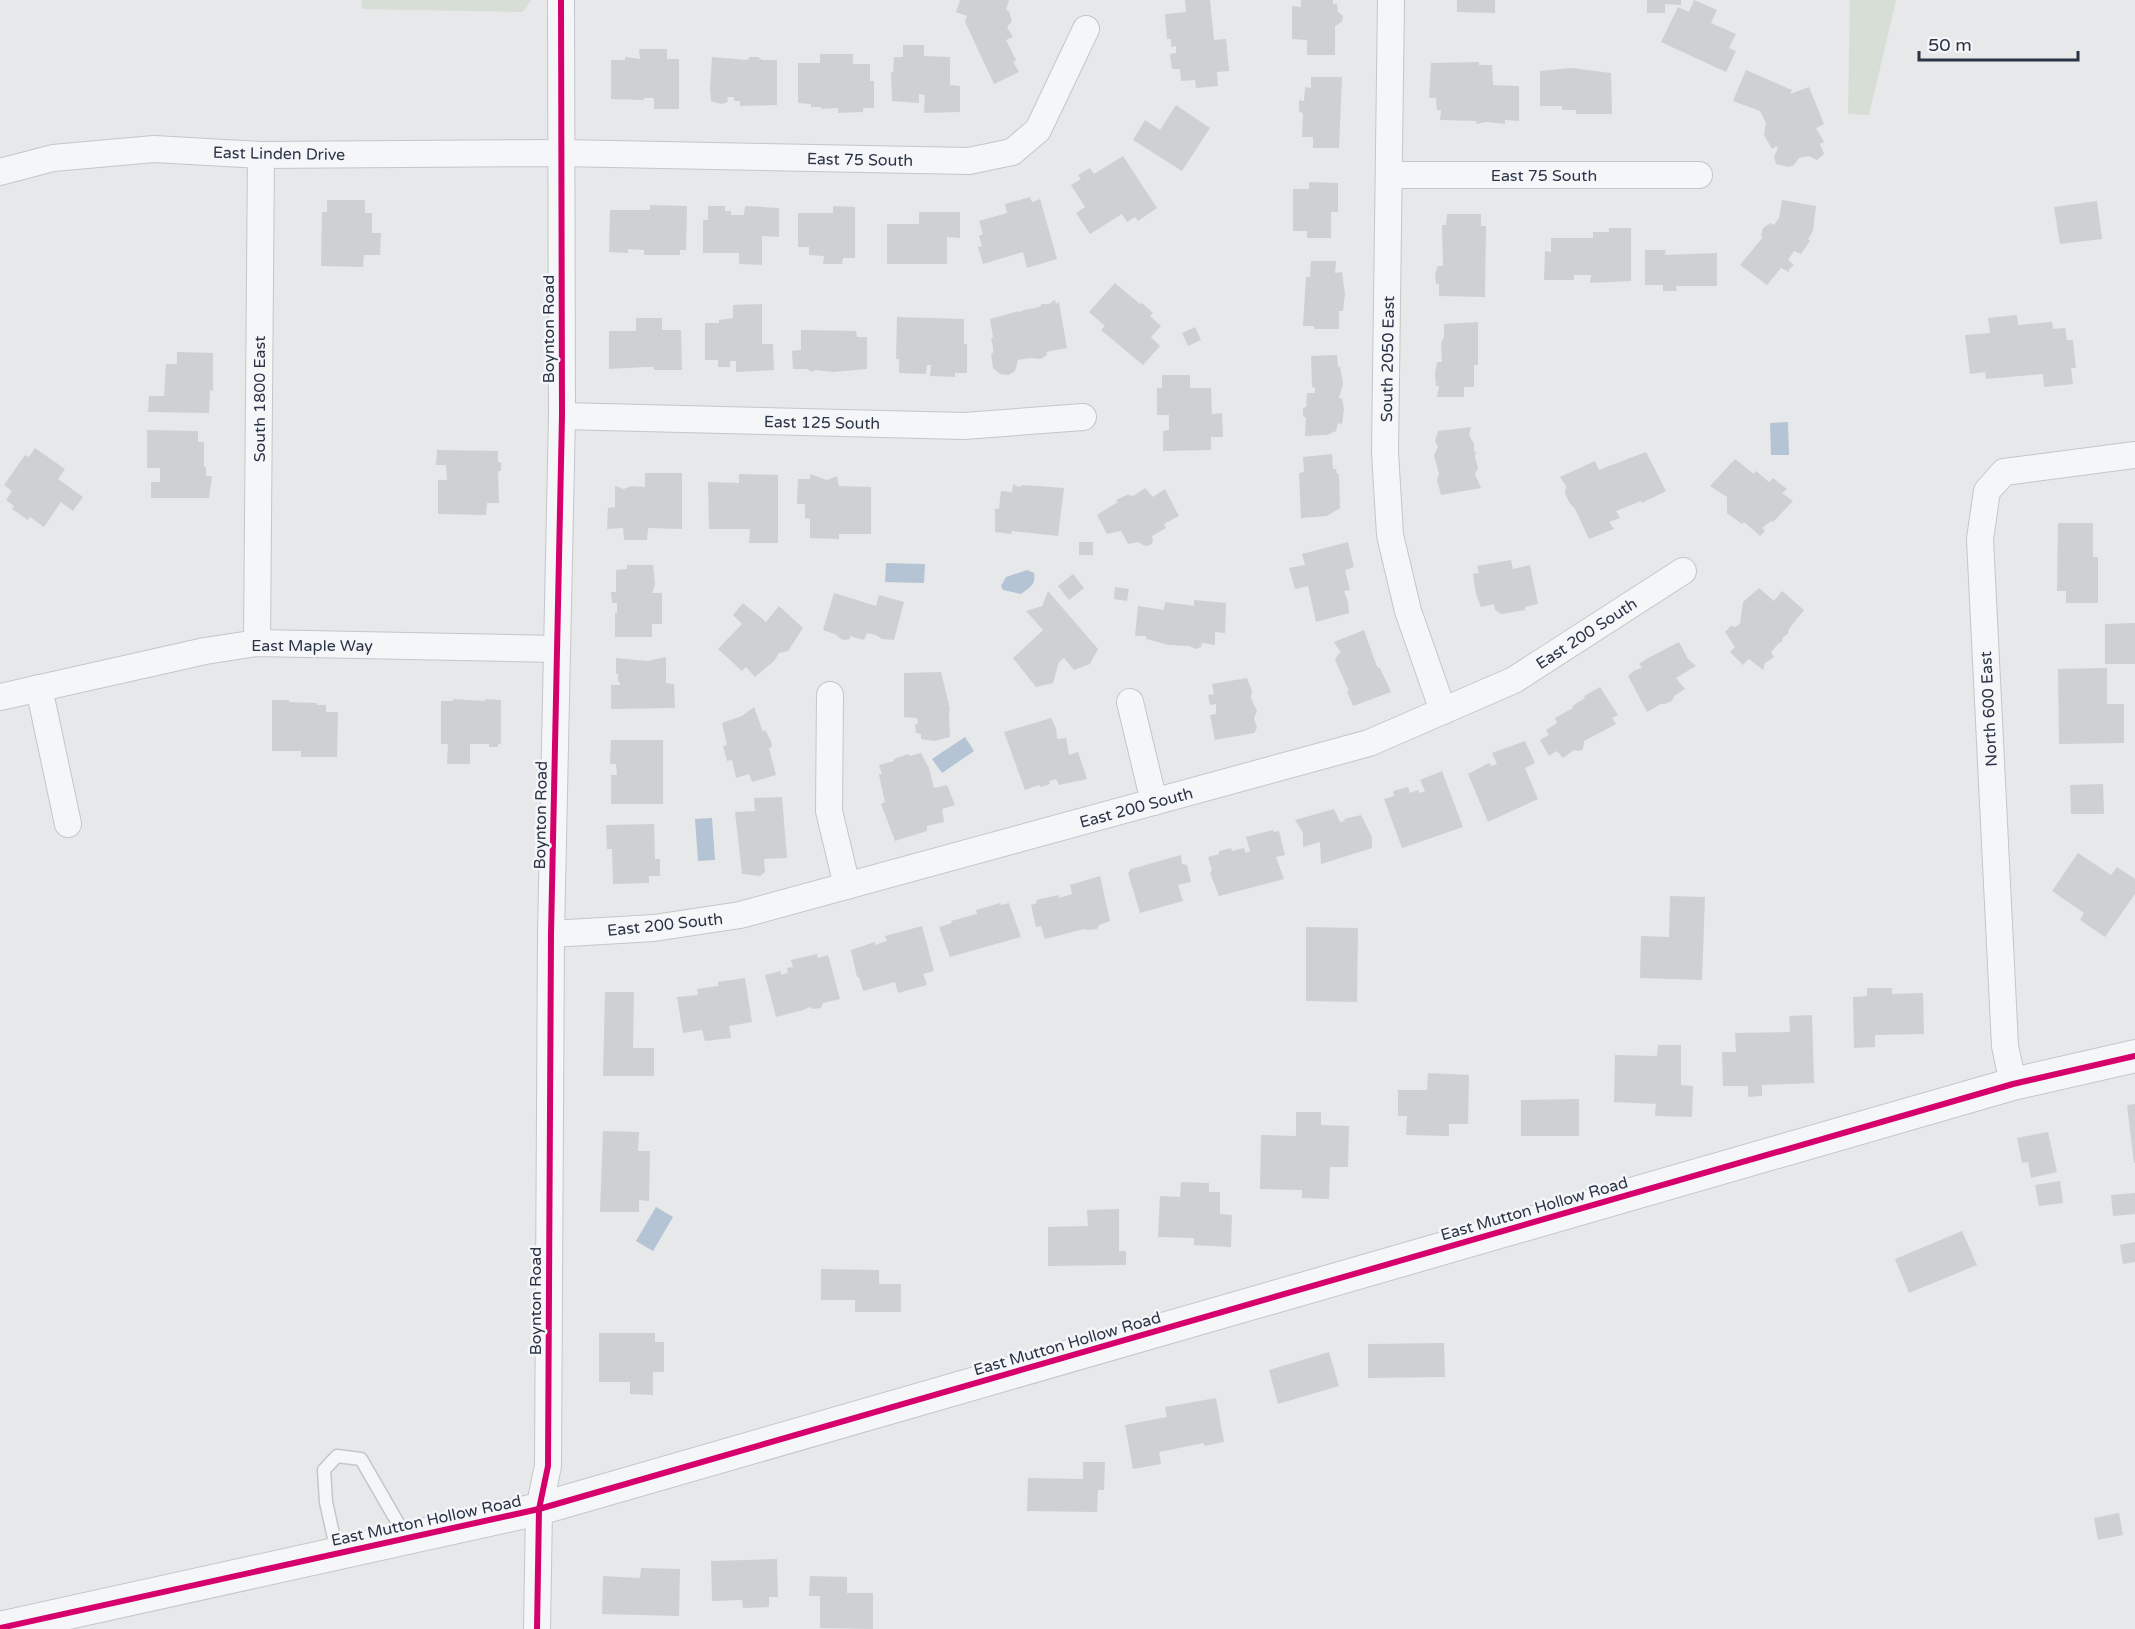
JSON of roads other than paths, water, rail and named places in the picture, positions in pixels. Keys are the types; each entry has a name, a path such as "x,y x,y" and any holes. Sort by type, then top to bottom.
{"street":[{"name":"Boynton Road","path":"537,1629 539,1509 548,1466 551,934 562,416 561,0"},
{"name":"South 2050 East","path":"1391,0 1385,452 1390,535 1408,611 1443,711"},
{"name":"East 75 South","path":"561,153 969,161 1012,152 1038,130 1086,29"},
{"name":"East Linden Drive","path":"0,172 53,158 154,149 261,155 561,153"},
{"name":"South 1800 East","path":"257,643 261,155"},
{"name":"East 75 South","path":"1389,175 1699,176"},
{"name":"East 125 South","path":"562,416 964,426 1083,417"},
{"name":"North 600 East","path":"2013,1084 2005,1046 1980,539 1987,491 2004,472 2135,454"},
{"name":"East 200 South","path":"551,934 654,928 740,915 1369,743 1514,680 1683,571"},
{"name":"East Maple Way","path":"0,697 205,651 257,643 557,649"},
{"path":"39,688 68,824"},
{"path":"830,695 829,811 847,886"},
{"path":"1130,702 1154,802"},
{"name":"East Mutton Hollow Road","path":"0,1628 539,1509 2013,1084 2135,1056"}],"lane":[{"path":"337,1553 326,1502 324,1470 338,1456 361,1459 406,1538"}],"water":[{"path":"1788,422 1789,455 1771,455 1770,423"},
{"path":"886,563 925,564 924,583 885,582"},
{"path":"1027,570 1034,573 1034,580 1030,587 1021,594 1003,590 1001,586 1006,577"},
{"path":"965,737 974,751 942,773 932,759"},
{"path":"712,818 715,860 698,861 695,819"},
{"path":"656,1207 673,1217 653,1251 636,1241"}]}
